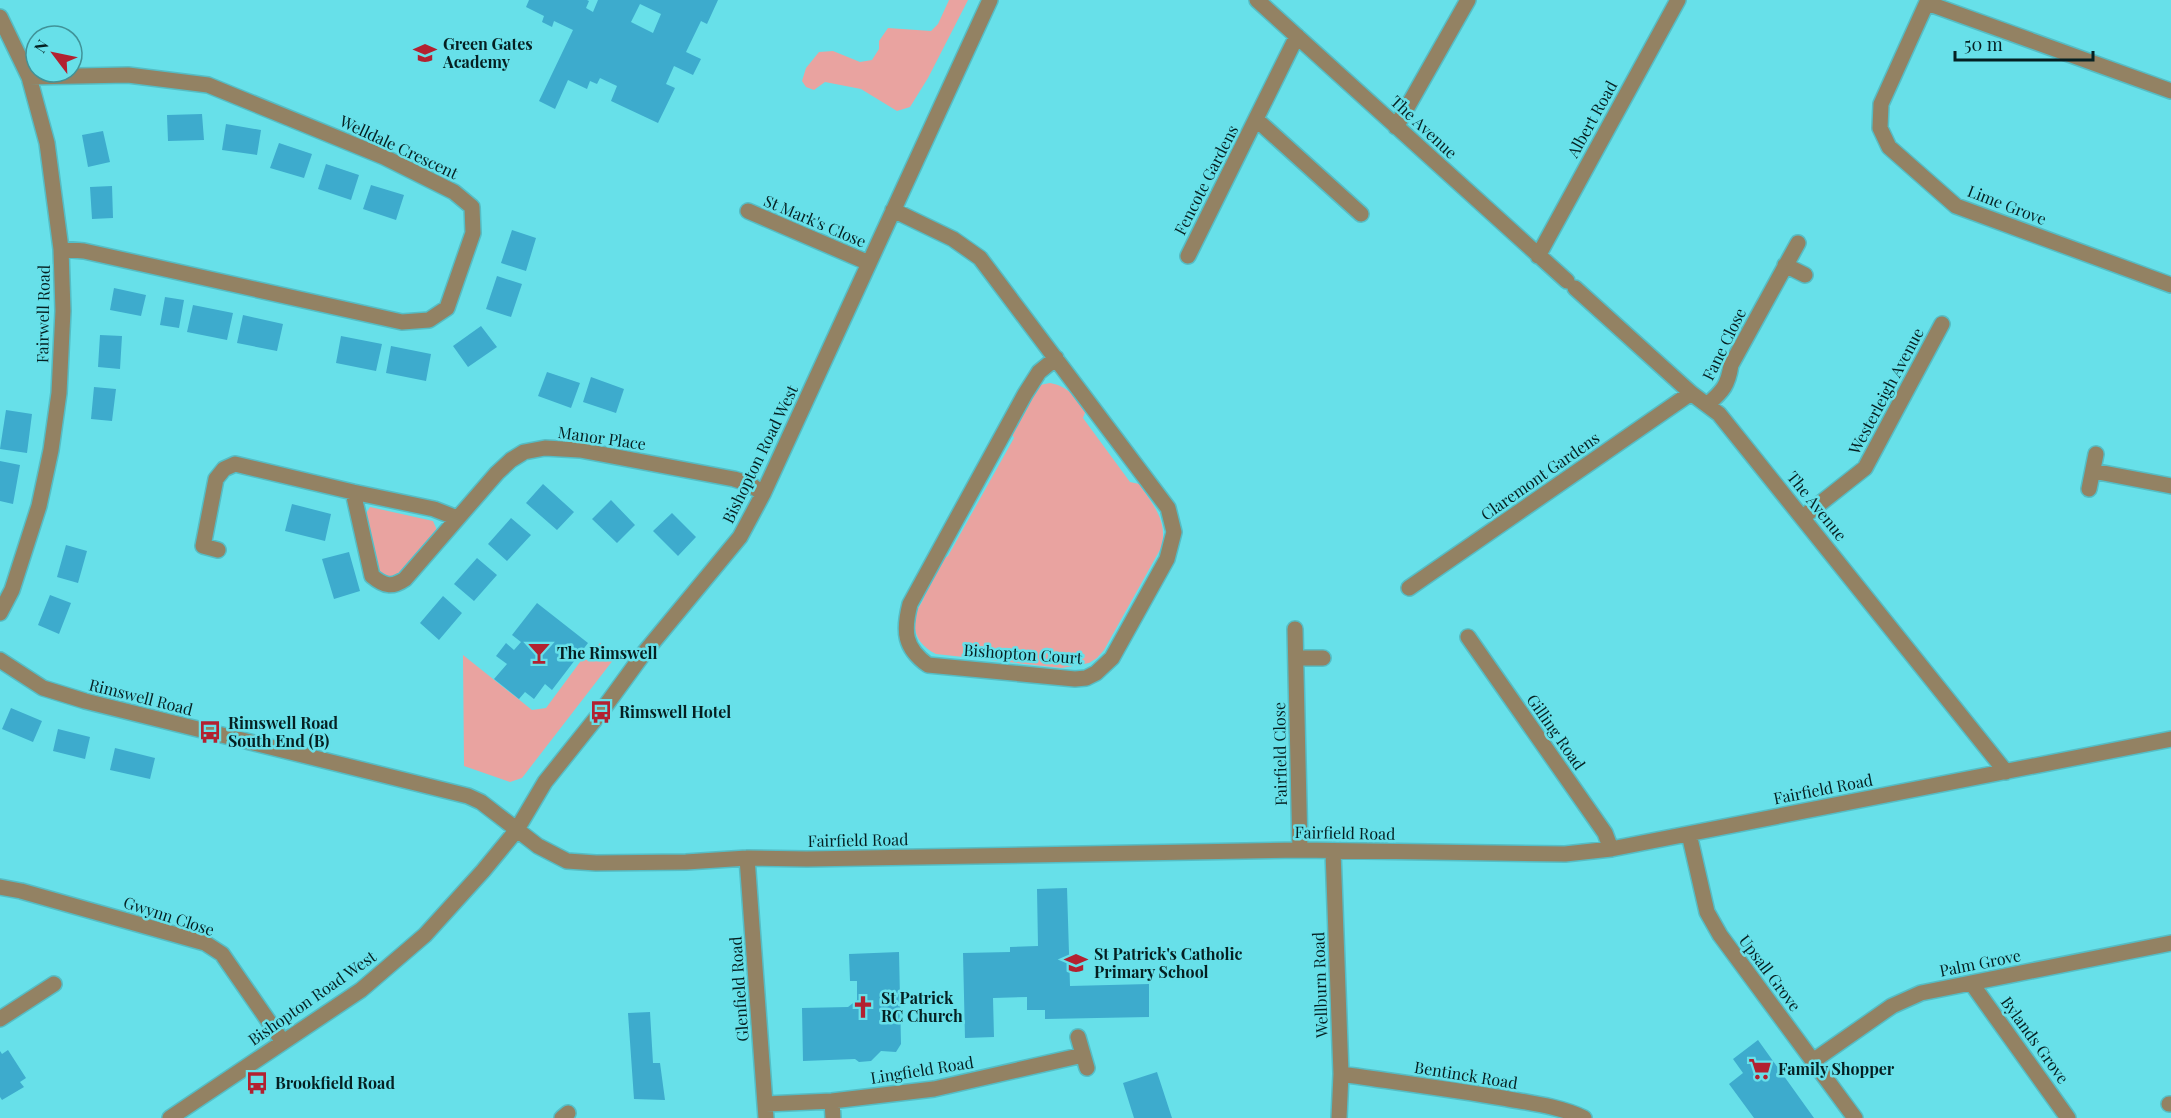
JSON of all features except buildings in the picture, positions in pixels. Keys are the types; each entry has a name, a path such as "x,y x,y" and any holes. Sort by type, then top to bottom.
{"street":[{"name":"Bishopton Road West","path":"170,1118 361,990 425,935 516,831 545,782 601,712 644,653 740,537 763,494 990,0"},
{"name":"The Avenue","path":"1257,0 1538,256 1691,393 1719,414 2006,772"},
{"path":"1396,127 1468,0"},
{"name":"Albert Road","path":"1538,256 1678,0"},
{"path":"1927,1 2171,91"},
{"name":"Lime Grove","path":"1927,1 1881,104 1880,128 1889,147 1956,206 2171,285"},
{"name":"Fairwell Road","path":"0,17 24,65"},
{"name":"Fencote Gardens","path":"1188,256 1297,36"},
{"name":"Welldale Crescent","path":"61,249 84,251 402,322 429,320 447,308 473,233 472,207 454,192 384,157 208,85 128,75 84,76"},
{"name":"Fairwell Road","path":"0,613 12,590 39,506 51,450 60,381 63,311 61,249 47,143 32,84"},
{"name":"Fencote Gardens","path":"1257,120 1361,214"},
{"name":"Bishopton Court","path":"893,210 953,238 980,258 1056,358 1168,508 1174,532 1167,559 1112,658 1096,673 1086,678 1075,679 928,665 918,658 908,642 904,624 910,604 1025,394 1039,372 1056,358"},
{"name":"St Mark's Close","path":"748,212 869,263"},
{"name":"Fane Close","path":"1708,404 1721,393 1728,381 1731,365 1798,243"},
{"path":"1785,265 1805,275"},
{"name":"Westerleigh Avenue","path":"1803,517 1865,468 1942,324"},
{"name":"Claremont Gardens","path":"1409,588 1691,393"},
{"name":"Manor Place","path":"353,492 372,576 380,583 388,585 397,585 405,579 511,460 524,452 545,448 580,450 716,475 750,484 763,494"},
{"path":"2089,489 2096,454"},
{"path":"218,550 203,546 216,479 224,469 234,464 434,509 457,518"},
{"path":"2093,471 2171,486"},
{"name":"Fairfield Close","path":"1295,629 1300,850"},
{"name":"Gilling Road","path":"1468,637 1605,833 1611,849"},
{"path":"1296,658 1323,658"},
{"name":"Rimswell Road","path":"0,660 43,688 85,701 468,796 481,802 516,831"},
{"name":"Fairfield Road","path":"516,831 567,861 596,863 686,862 747,858 819,859 1300,850 1565,855 1611,849 2171,739"},
{"name":"Upsall Grove","path":"1689,834 1707,912 1720,935 1855,1118"},
{"name":"Wellburn Road","path":"1333,851 1341,1074 1339,1118"},
{"name":"Glenfield Road","path":"747,858 766,1111"},
{"name":"Gwynn Close","path":"0,887 205,943 222,954 283,1042"},
{"name":"Palm Grove","path":"1814,1061 1892,1006 1921,993 2171,944"},
{"path":"0,1019 54,984"},
{"name":"Bylands Grove","path":"1972,984 2068,1118"},
{"name":"Lingfield Road","path":"766,1111 934,1089 1085,1061 1078,1037"},
{"name":"Bentinck Road","path":"1341,1074 1456,1090 1534,1111 1572,1112 1584,1118"},
{"path":"832,1101 833,1118"}],"shaded area":[{"path":"949,0 968,0 928,78 910,107 897,111 861,89 825,82 814,90 806,87 802,81 806,68 819,52 833,51 860,62 872,60 879,49 879,41 888,28 931,31 938,24"},
{"path":"1050,383 1066,389 1086,410 1083,418 1130,482 1139,484 1161,522 1163,539 1161,548 1104,650 1089,663 1062,668 936,654 925,647 915,631 915,618 930,577 935,567 948,556 1014,438 1010,431 1034,389"},
{"path":"370,507 433,521 437,530 398,575 390,578 378,570 365,515"},
{"path":"600,643 617,655 522,778 510,782 464,766 463,655 532,710 546,708 583,658 587,660"}],"place":[{"name":"Green Gates Academy","path":"425,53"},
{"name":"The Rimswell","path":"539,653"},
{"name":"Rimswell Hotel","path":"601,712"},
{"name":"Rimswell Road South End (B)","path":"210,732"},
{"name":"St Patrick's Catholic Primary School","path":"1076,963"},
{"name":"St Patrick RC Church","path":"863,1007"},
{"name":"Family Shopper","path":"1760,1069"},
{"name":"Brookfield Road","path":"257,1083"}]}
